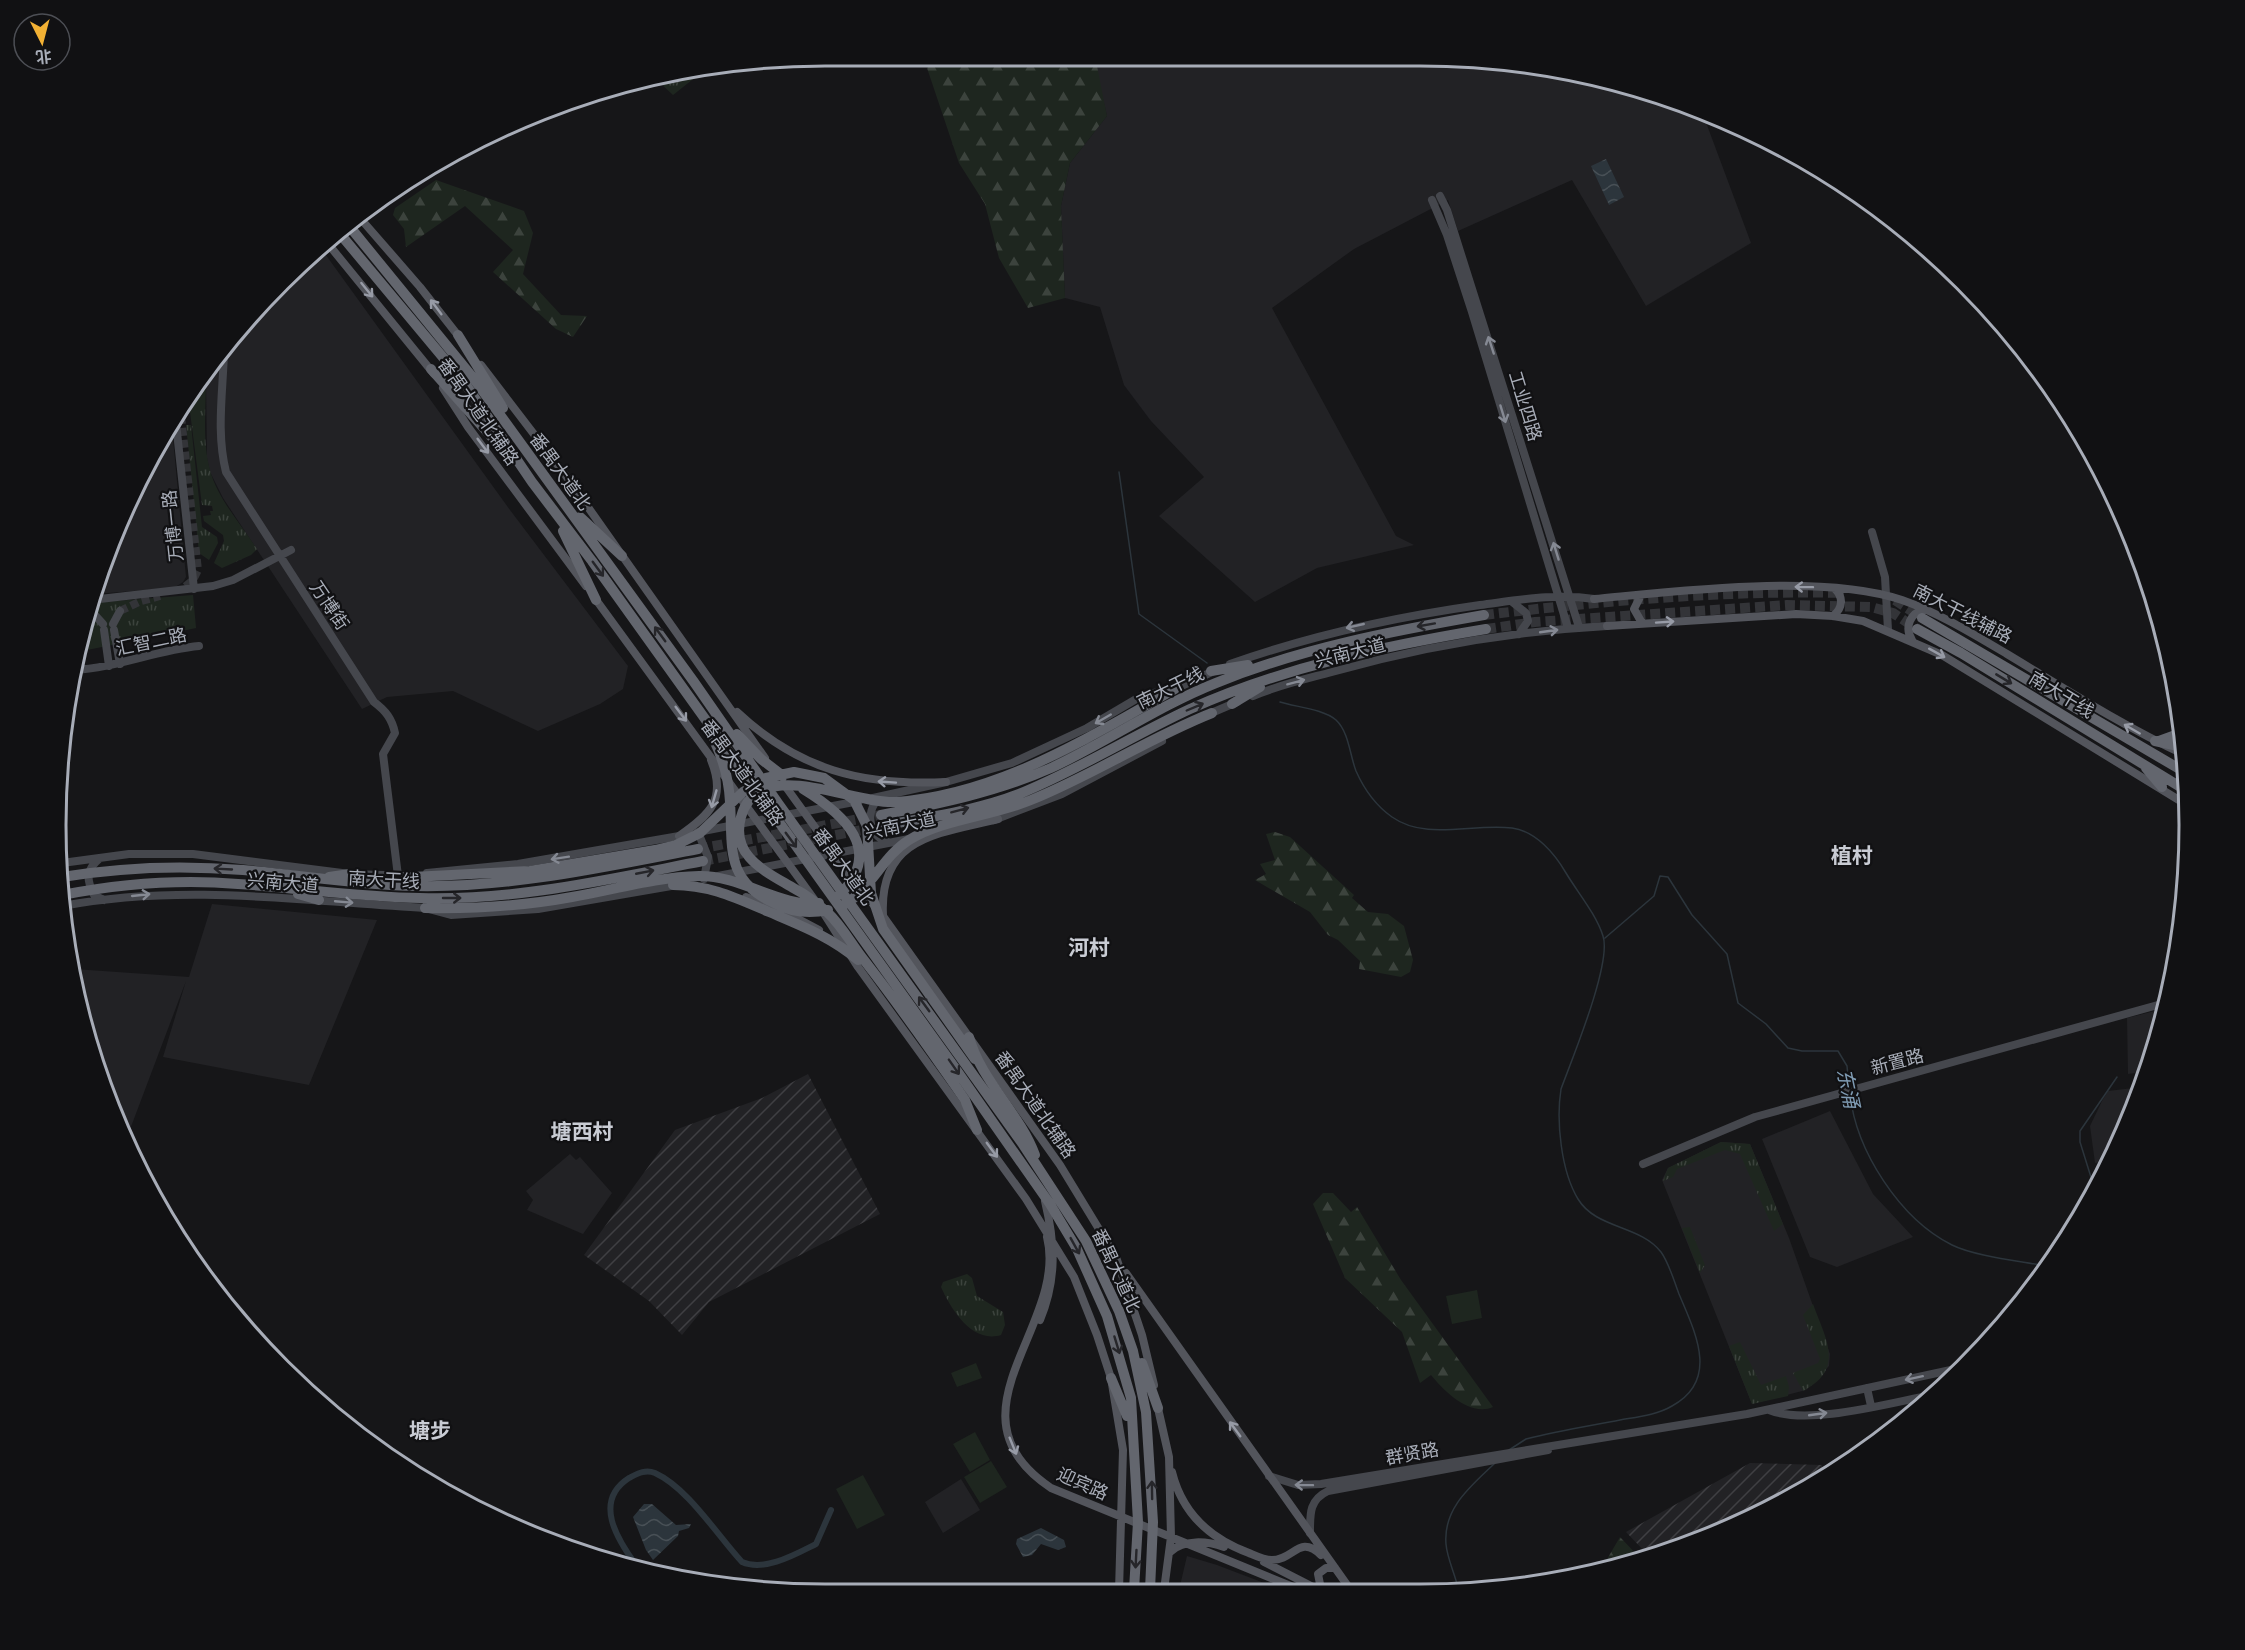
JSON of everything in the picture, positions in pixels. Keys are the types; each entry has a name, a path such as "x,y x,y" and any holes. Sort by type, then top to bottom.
{"highway":[{"name":"番禺大道北","path":"353,231 474,379 716,712 1006,1120 1086,1240 1119,1311 1133,1351 1148,1429 1153,1522 1150,1584"},
{"name":"番禺大道北","path":"344,239 459,376 532,483 684,690 1044,1194 1077,1249 1096,1291 1123,1365 1131,1398 1138,1522 1134,1584"},
{"path":"458,335 538,468"},
{"path":"431,369 532,483"},
{"path":"563,502 622,556"},
{"path":"552,509 596,600"},
{"name":"南大干线","path":"1923,614 2176,767"},
{"name":"南大干线","path":"1484,615 1372,635 1278,660 1181,699 1030,777 881,821 954,812 1017,794 1094,759 1188,710 1281,675 1376,648 1486,629"},
{"name":"南大干线","path":"1917,630 1954,649 2177,784"},
{"path":"1211,671 1278,660"},
{"path":"1232,704 1281,675"},
{"path":"976,1130 965,1100 830,915 798,890 761,869 746,855 739,830 742,813 753,796 765,788 782,784 806,786 868,801 894,802 924,798 1002,778 1085,740 1176,689"},
{"path":"425,908 491,907 568,898 677,878 715,877 790,900 813,904 839,895 853,879 858,867 858,845 850,826 825,802 761,759 716,712"},
{"path":"707,723 726,774 730,802 730,843 738,870 750,888 765,899 799,912 833,909 854,898 901,845 921,834 1031,800 1101,767 1166,731 1212,713"},
{"path":"2155,741 2174,737"},
{"path":"2155,741 2175,745"},
{"path":"2140,761 2162,787"},
{"path":"412,877 484,875 560,867 655,850 689,840 711,824 743,792 765,778 794,772 824,778 845,791 863,816 870,842 871,893 878,918 888,936 1028,1136 1042,1172"},
{"name":"南大干线","path":"68,876 131,868 185,867 244,870 316,880 416,886 496,883 590,870 698,849"},
{"name":"南大干线","path":"70,894 132,885 184,882 275,887 384,897 465,898 537,891 703,861"},
{"path":"316,880 350,874"},
{"path":"616,889 690,885 722,891 828,937 861,962 880,981"},
{"path":"275,887 319,900"},
{"path":"969,1037 975,1059"},
{"path":"1119,1311 1134,1343 1158,1408"},
{"path":"1111,1378 1125,1406 1133,1439"}],"main road":[{"name":"番禺大道北辅路","path":"364,222 420,287 514,407 622,556"},
{"name":"番禺大道北辅路","path":"332,248 431,369 468,427 596,600"},
{"name":"番禺大道北铺路","path":"622,556 724,699"},
{"name":"南大干线辅路","path":"1594,599 1732,589 1834,588 1886,596 2175,750"},
{"path":"1833,616 1841,604 1841,597 1834,588"},
{"path":"1641,595 1634,609 1642,623"},
{"name":"番禺大道北铺路","path":"596,600 788,862 858,967"},
{"path":"1912,640 1908,633 1909,622 1917,612 1923,614"},
{"path":"1607,626 1790,615 1833,616 1863,621 1912,640 1953,662 2178,798"},
{"name":"番禺大道北辅路","path":"724,699 834,854 883,916 1060,1166 1116,1257 1143,1335 1169,1457 1170,1552 1165,1584"},
{"path":"724,699 767,738 819,766 878,782 946,782"},
{"path":"679,836 704,819 714,804 717,781 706,748"},
{"path":"883,916 884,881 890,867 905,851 931,837 998,819"},
{"path":"672,886 741,896 787,912 821,932 858,967 1045,1229 1074,1277 1111,1378 1123,1450 1119,1584"},
{"path":"1005,1414 1018,1372 1047,1303 1054,1264 1053,1232 1044,1194"},
{"name":"迎宾路","path":"1045,1229 1049,1253 1047,1276 1040,1305 1007,1390 1005,1414 1017,1457 1038,1480 1051,1488 1286,1584"},
{"path":"1116,1257 1132,1284 1346,1584"},
{"path":"1169,1457 1173,1475 1191,1514 1219,1539 1268,1560 1277,1560 1305,1546 1314,1548 1320,1555 1327,1557"},
{"path":"1170,1552 1182,1544 1215,1544 1260,1560 1309,1584"},
{"path":"1318,1584 1321,1571 1335,1568"}],"street":[{"name":"工业四路","path":"1568,628 1436,197 1447,210 1579,627"},
{"name":"万博街","path":"223,362 220,449 226,472 374,702 387,711 394,727 395,733 383,754 398,876"},
{"name":"万博一路","path":"177,431 194,589"},
{"path":"1872,532 1884,573 1888,630"},
{"path":"101,599 194,589 233,580 291,550"},
{"name":"兴南大道","path":"67,862 129,854 193,854 350,874 412,877 437,870 538,861 804,813 946,782 1012,763 1087,728 1143,695 1176,689 1211,671 1268,651 1360,625 1511,601 1569,595 1594,599"},
{"path":"1511,601 1526,613 1528,621 1518,635"},
{"path":"120,612 113,627 120,664"},
{"path":"96,617 103,627 109,666"},
{"name":"兴南大道","path":"70,905 162,893 208,893 425,908 451,915 488,914 538,909 672,886 891,843 998,819 1062,794 1212,713 1267,690 1424,650 1568,628 1607,626"},
{"name":"汇智二路","path":"83,669 120,664 180,648 199,646"},
{"path":"882,796 872,807 871,827 879,839 891,843"},
{"path":"698,832 708,857 704,879"},
{"path":"100,858 90,867 87,875 93,895 104,900"},
{"name":"新置路","path":"1643,1164 1755,1117 2156,1006"},
{"name":"群贤路","path":"1310,1533 1312,1504 1320,1495 1328,1491 1476,1465 1517,1454 1767,1410 1948,1371"},
{"path":"1867,1388 1871,1406"},
{"name":"群贤路","path":"1767,1410 1784,1417 1795,1417 1918,1397"},
{"name":"群贤路","path":"1269,1476 1298,1485 1321,1485 1486,1456 1517,1454"}],"shaded area":[{"path":"1095,66 1420,66 1519,72 1568,81 1664,106 1706,122 1751,243 1646,306 1572,180 1458,231 1448,200 1354,249 1272,308 1396,536 1414,545 1317,568 1255,602 1159,516 1204,477 1151,421 1124,385 1100,307 1065,298 1061,206 1070,163 1107,116"},
{"path":"325,254 510,510 628,666 623,689 600,704 538,731 453,691 387,697 362,709 223,498 210,472 207,458 206,386 254,325 288,288"},
{"path":"173,437 186,577 174,588 102,593 144,489"},
{"path":"212,904 377,920 309,1085 163,1057 186,981 130,1129 106,1069 80,969 189,977"},
{"path":"2155,1011 2138,1073 2128,1074 2127,1018"},
{"path":"808,1074 880,1214 709,1302 682,1335 649,1301 584,1255 675,1130 762,1098"},
{"path":"2131,1088 2101,1161 2095,1163 2090,1126 2108,1091"},
{"path":"1830,1111 1873,1194 1913,1237 1837,1267 1810,1257 1762,1139"},
{"path":"1721,1142 1750,1144 1789,1238 1830,1354 1829,1366 1806,1390 1752,1404 1662,1180 1668,1168"},
{"path":"570,1154 576,1160 580,1157 612,1193 583,1234 527,1210 533,1200 526,1191"},
{"path":"1750,1463 1822,1465 1822,1468 1756,1506 1664,1544 1643,1550 1626,1532"},
{"path":"961,1479 980,1510 943,1533 925,1502"},
{"path":"1187,1556 1267,1584 1180,1584"}],"green space":[{"path":"926,66 1097,66 1107,116 1070,163 1061,206 1065,298 1028,308 999,258 985,204 959,163"},
{"path":"695,78 673,95 662,84"},
{"path":"436,180 524,211 533,233 523,274 561,315 587,316 573,337 556,329 493,272 513,250 465,206 406,247 404,229 393,215 395,208"},
{"path":"206,387 205,436 213,480 224,501 257,549 251,555 222,568 214,563 224,541 223,535 204,521 203,516 211,515 212,506 202,505 190,410"},
{"path":"186,425 191,425 202,527 217,537 218,543 209,560 199,553"},
{"path":"193,595 196,628 87,650 100,602"},
{"path":"1275,832 1290,837 1354,895 1352,898 1368,912 1388,914 1404,926 1413,960 1410,972 1401,977 1359,969 1360,961 1338,940 1328,935 1310,912 1255,880 1266,874 1260,864 1275,860 1266,834"},
{"path":"1721,1142 1750,1144 1783,1224 1774,1231 1740,1154 1725,1150 1677,1169 1673,1177 1663,1181 1668,1168"},
{"path":"1323,1193 1333,1193 1351,1212 1357,1207 1401,1280 1493,1407 1475,1408 1458,1401 1431,1375 1420,1383 1402,1332 1345,1278 1313,1204"},
{"path":"1690,1227 1705,1265 1700,1273 1682,1228"},
{"path":"967,1274 972,1278 977,1296 1003,1312 1005,1325 1001,1335 991,1336 972,1330 964,1323 945,1296 941,1287 943,1282"},
{"path":"1477,1290 1482,1318 1452,1324 1446,1296"},
{"path":"1813,1304 1829,1352 1828,1363 1824,1373 1816,1382 1803,1391 1793,1373 1818,1363 1820,1359 1803,1315"},
{"path":"1740,1342 1761,1385 1786,1376 1789,1387 1788,1396 1752,1404 1729,1346"},
{"path":"976,1363 982,1378 957,1387 951,1373"},
{"path":"975,1432 990,1460 970,1472 953,1444"},
{"path":"991,1461 1007,1487 980,1503 964,1477"},
{"path":"863,1475 885,1515 857,1529 836,1489"},
{"path":"1620,1537 1635,1553 1616,1558 1606,1560"}],"water":[{"path":"1606,159 1624,197 1609,205 1591,166"},
{"path":"644,1504 652,1504 676,1525 691,1524 689,1528 679,1531 678,1536 653,1560 646,1550 633,1517"},
{"path":"1041,1528 1064,1540 1066,1547 1058,1550 1041,1544 1032,1555 1023,1557 1016,1544 1017,1539"}],"waterway":[{"path":"1119,472 1139,614 1207,663"},
{"path":"1280,702 1317,711 1336,720 1344,731 1356,771 1366,790 1386,812 1405,824 1434,830 1512,828 1521,830 1544,844 1562,866 1603,936 1602,967 1597,988 1561,1089 1559,1116 1561,1146 1567,1174 1572,1188 1586,1209 1607,1222 1642,1237 1661,1252 1691,1324 1700,1354 1700,1369 1696,1383 1687,1395 1660,1412 1526,1439 1509,1450"},
{"name":"东涌","path":"1605,938 1654,896 1660,876 1668,877 1692,915 1727,954 1738,1003 1766,1024 1788,1048 1802,1051 1838,1051 1847,1066 1849,1086"},
{"path":"2091,1178 2080,1142 2080,1131 2117,1077"},
{"name":"东涌","path":"1850,1094 1854,1116 1871,1160 1898,1201 1915,1218 1933,1233 1961,1249 2038,1265"},
{"path":"1456,1583 1446,1544 1449,1519 1468,1489 1494,1464"},
{"path":"632,1559 616,1532 610,1509 612,1498 618,1487 641,1472 655,1473 679,1489 742,1562 751,1565 780,1560 816,1544 831,1510"}],"tunnel":[{"path":"181,590 193,580 198,570 182,423"},
{"path":"1484,615 1574,605 1709,595 1844,593"},
{"path":"120,611 141,601 160,596"},
{"path":"1895,600 1922,618"},
{"path":"1486,629 1535,622 1787,605 1871,607 1893,613 1917,629"},
{"path":"698,849 881,815"},
{"path":"703,861 882,826"}],"district":[{"name":"植村","path":"1852,854"},
{"name":"河村","path":"1089,946"},
{"name":"塘西村","path":"582,1130"},
{"name":"塘步","path":"430,1429"}]}
